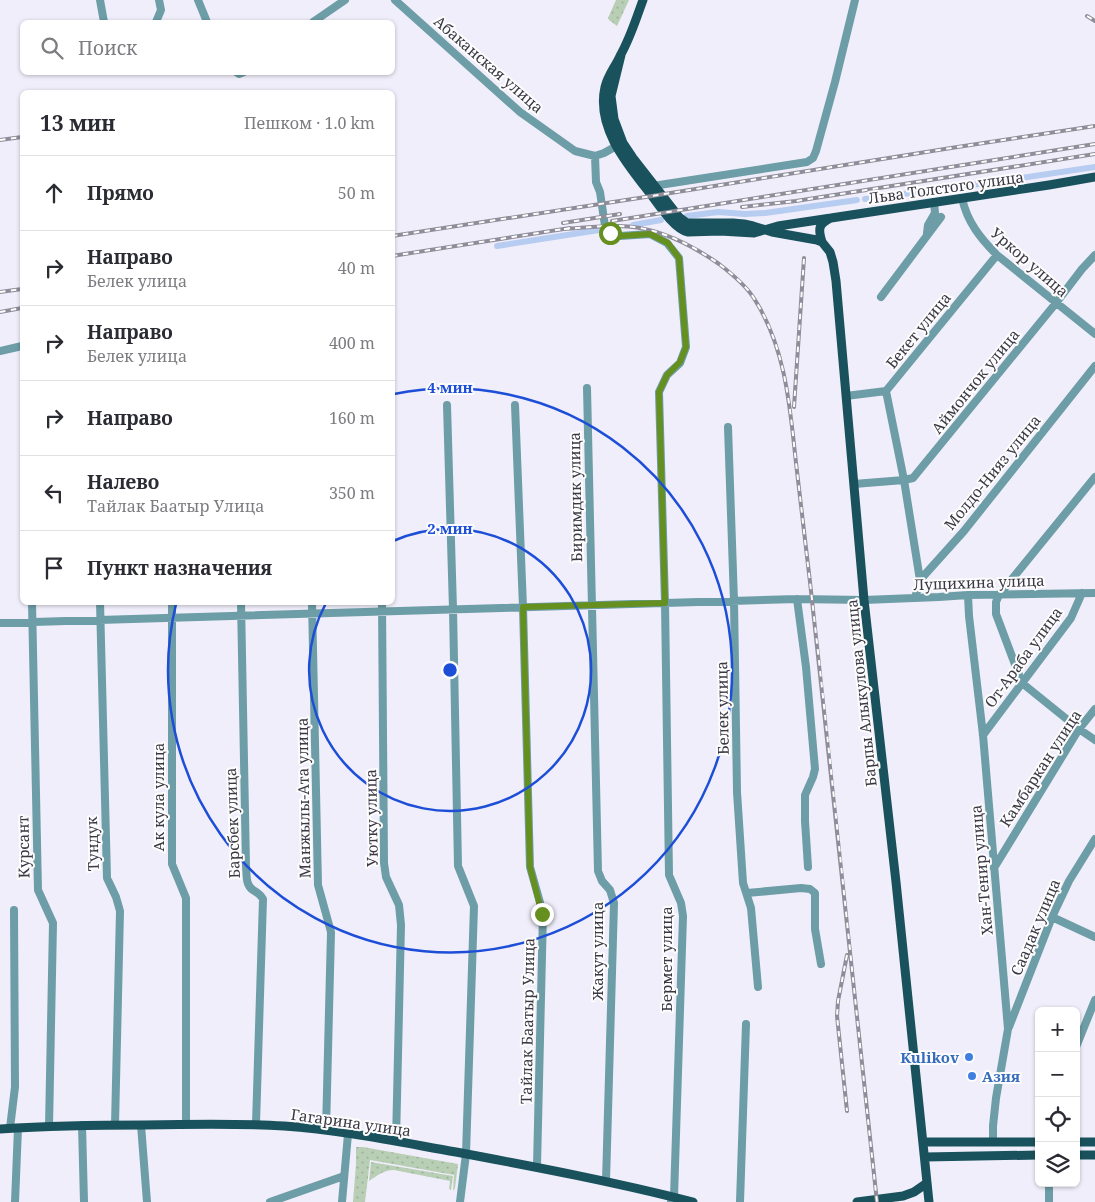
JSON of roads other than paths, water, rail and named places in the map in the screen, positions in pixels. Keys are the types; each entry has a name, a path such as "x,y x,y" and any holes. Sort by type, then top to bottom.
{"main road":[{"path":"643,0 621,55 610,74 604,94 606,120 620,145 679,217 687,224 738,224 806,237 822,242"},
{"path":"620,145 626,162 670,219 684,231 754,233 765,230"},
{"name":"Льва Толстого улица","path":"765,230 778,226 1049,186 1095,177"},
{"path":"822,242 819,228 825,221 831,218"},
{"name":"Барпы Алыкулова улица","path":"822,242 830,252 834,270 864,600 896,882 929,1202"},
{"name":"Гагарина улица","path":"0,1129 82,1125 256,1124 326,1130 537,1166 606,1181 673,1200 693,1202"},
{"path":"923,1142 1035,1142"},
{"path":"1080,1142 1095,1142"},
{"path":"925,1157 1035,1155"},
{"path":"1080,1155 1095,1155"},
{"path":"859,1202 903,1196 914,1192 927,1183"}],"street":[{"path":"100,0 104,20"},
{"path":"157,20 162,10 159,0"},
{"path":"198,0 206,20"},
{"path":"316,20 345,0"},
{"name":"Абаканская улица","path":"395,0 520,112 575,151 595,156"},
{"path":"653,186 807,162 813,158 835,82 855,0"},
{"path":"620,145 595,156 596,182 600,192 605,226 610,233 620,236 650,234 668,243 679,258 686,347 680,362 667,375 659,392 665,603"},
{"name":"Уркор улица","path":"962,198 964,208 977,233 997,255 1095,334"},
{"path":"926,235 928,225 936,212 934,202"},
{"path":"881,297 941,217"},
{"name":"Бекет улица","path":"846,396 886,392 997,255"},
{"name":"Аймончок улица","path":"904,480 913,478 1095,255"},
{"path":"0,351 20,346"},
{"name":"Молдо-Нияз улица","path":"916,598 920,580 964,531 1095,366"},
{"name":"Биримдик улица","path":"587,388 591,605"},
{"path":"886,392 904,480 920,580"},
{"path":"447,405 458,866 474,906 466,1154 460,1202"},
{"name":"Тайлак Баатыр Улица","path":"515,405 530,867 542,914 537,1166"},
{"name":"Белек улица","path":"728,427 734,600 737,792 743,883 751,908 758,987"},
{"path":"1095,477 999,594 996,602 996,614 1022,683 1095,740"},
{"path":"854,484 904,480"},
{"name":"От-Араба улица","path":"983,735 1071,618 1082,593"},
{"name":"Лущихина улица","path":"0,623 797,598 864,600 999,594 1095,593"},
{"name":"Хан-Тенир улица","path":"968,595 983,735 1008,1029 992,1126 993,1142"},
{"path":"797,598 806,667 815,769 805,795 808,867"},
{"name":"Бермет улица","path":"665,603 669,874 681,903 683,916 673,1200"},
{"name":"Курсант","path":"32,605 38,890 53,923 49,1127"},
{"name":"Тундук","path":"100,605 107,878 120,911 115,1125"},
{"name":"Ак кула улица","path":"172,605 172,864 186,898 186,1124"},
{"name":"Барсбек улица","path":"240,605 246,866 248,885 263,898 256,1124"},
{"name":"Манжылы-Ата улица","path":"312,605 318,885 331,932 326,1130"},
{"name":"Уютку улица","path":"382,605 384,863 386,877 399,905 401,924 396,1142"},
{"name":"Жакут улица","path":"591,605 598,871 602,881 610,890 614,903 606,1181"},
{"name":"Камбаркан улица","path":"994,868 1080,729 1095,709"},
{"name":"Саадак улица","path":"1008,1029 1052,917 1069,881 1095,839"},
{"path":"747,893 801,888 810,889 815,893 815,929 820,964"},
{"path":"14,910 15,1202"},
{"path":"1052,917 1095,937"},
{"path":"1080,1037 1095,1000"},
{"path":"740,1202 746,1024"},
{"path":"82,1125 84,1202"},
{"path":"141,1125 147,1202"},
{"path":"342,1202 348,1134"},
{"path":"270,1202 344,1176"},
{"path":"1049,1187 1049,1202"}],"waterway":[{"path":"865,199 1095,167"},
{"path":"687,216 718,212 765,213 857,200"},
{"path":"633,225 661,220"},
{"path":"497,246 599,230"}],"railway":[{"path":"1087,16 1095,21"},
{"path":"395,236 1095,126"},
{"path":"0,140 20,137"},
{"path":"612,221 1095,144"},
{"path":"742,207 796,201 1095,154"},
{"path":"563,223 620,214"},
{"path":"564,229 629,226 657,232 683,242 719,264 744,285 755,300 774,338 789,400 877,1202"},
{"path":"395,256 570,228"},
{"path":"794,407 804,258"},
{"path":"0,292 20,289"},
{"path":"0,312 20,308"},
{"path":"847,955 837,1016 847,1111"}],"place":[{"name":"Kulikov","path":"969,1057"},
{"name":"Азия","path":"972,1076"}]}
